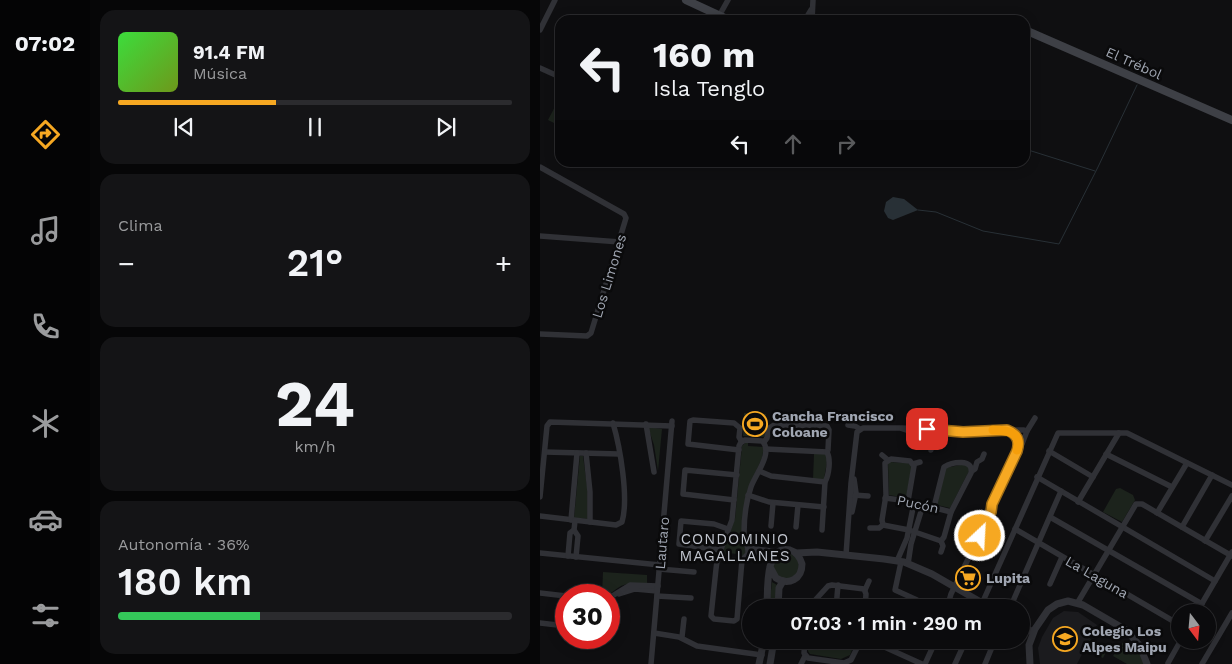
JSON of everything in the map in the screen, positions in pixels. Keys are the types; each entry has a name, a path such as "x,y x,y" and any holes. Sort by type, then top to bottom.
{"main road":[{"path":"686,0 717,15"},
{"name":"El Trébol","path":"1030,32 1232,120"}],"street":[{"path":"540,30 555,0"},
{"path":"720,15 728,0"},
{"path":"812,0 812,15"},
{"path":"808,15 811,10"},
{"path":"540,68 555,75"},
{"name":"Los Limones","path":"540,167 626,216 620,242 592,332 589,335 540,334"},
{"path":"540,236 620,242"},
{"path":"950,599 982,525 1035,418"},
{"path":"739,450 688,444 690,421 734,422 740,428 742,442 739,450 732,520 716,565 712,619 737,620 742,560 748,551 744,534 748,495 766,449 764,442 769,428 774,425 826,426 828,428 828,478 825,482 822,530"},
{"path":"540,497 547,426 550,422 646,424 654,472"},
{"path":"540,516 617,525 622,522 624,498 619,454 612,423"},
{"name":"Lautaro","path":"646,424 672,424 651,664"},
{"path":"846,555 858,431 855,426 848,425"},
{"path":"858,431 900,428 933,432 1024,430 1027,432"},
{"path":"1007,430 1016,436 1018,449"},
{"path":"931,450 933,432"},
{"path":"984,599 1058,433 1130,434 1232,485"},
{"path":"1078,502 1118,433"},
{"path":"742,442 746,440 760,440 764,442"},
{"path":"766,449 827,452"},
{"path":"1049,451 1093,477"},
{"path":"545,452 619,454"},
{"path":"576,556 578,536 574,530 573,521 577,453"},
{"path":"586,453 590,522"},
{"path":"934,507 941,466 977,462 984,454"},
{"path":"1106,454 1172,487"},
{"path":"882,455 888,460 910,461 913,464 912,531 895,590 915,599"},
{"path":"883,525 885,466 888,460"},
{"path":"913,464 920,462"},
{"path":"941,552 943,545 941,541 944,537 951,512 977,462"},
{"path":"968,463 972,466 972,471"},
{"path":"1157,513 1187,463"},
{"path":"734,500 683,494 685,470 737,475"},
{"path":"759,470 771,476 825,482"},
{"path":"1182,527 1212,475"},
{"path":"1037,477 1216,580"},
{"path":"1014,599 1061,492"},
{"path":"748,495 773,503 824,507"},
{"path":"853,495 868,496"},
{"path":"1205,541 1232,496"},
{"name":"Pucón","path":"885,498 951,512"},
{"path":"771,526 773,503"},
{"path":"1050,518 1108,551 1202,604 1231,554 1138,503 1134,506 1122,527 1108,551 1094,575 1078,602"},
{"path":"796,527 798,505"},
{"path":"902,562 903,548 923,505"},
{"path":"969,517 982,525"},
{"path":"728,529 712,523 681,521 679,544 721,553 726,560 742,560"},
{"path":"870,528 879,528 883,525 912,531 941,541"},
{"path":"568,556 570,533 574,530"},
{"name":"La Laguna","path":"1015,530 1171,620"},
{"path":"748,551 778,552 789,550 796,553 846,555 902,562 926,571 972,599"},
{"path":"748,551 765,555 774,577 783,582 791,581 798,577 806,558 820,553"},
{"path":"768,599 770,564 778,552"},
{"path":"540,553 694,572"},
{"path":"796,553 802,564"},
{"path":"1050,584 1062,557"},
{"path":"865,599 865,590 869,581"},
{"path":"778,599 779,588 783,582"},
{"path":"620,592 630,585 691,598"},
{"path":"816,599 828,586 838,585 865,590"},
{"path":"837,599 838,585"},
{"path":"540,593 555,595"},
{"path":"1030,664 1028,648 1033,632 1044,613 1052,606 1065,602 1078,602 1130,633 1141,648 1147,664"},
{"path":"1202,664 1232,613"},
{"path":"682,638 684,619"},
{"path":"540,623 555,625"},
{"path":"654,633 682,638 695,646 762,655"},
{"path":"759,664 763,649"},
{"path":"770,664 773,649"},
{"path":"801,664 805,656 804,649"},
{"path":"850,661 856,649"},
{"path":"889,649 923,664 931,649"},
{"path":"955,664 962,649"},
{"path":"985,664 992,649"},
{"path":"1168,663 1176,649"},
{"path":"805,656 809,659 830,663 850,661 857,664"}],"shaded area":[{"path":"555,107 555,124 548,120"},
{"path":"893,197 904,199 918,210 893,220 888,218 884,211 886,202"},
{"path":"744,413 766,414 765,437 743,436"},
{"path":"648,427 662,429 658,471 654,445"},
{"path":"746,442 748,446 764,447 762,458 746,494 746,553 742,557 737,558 737,554 728,553 727,557 723,551 735,519 742,446"},
{"path":"827,453 824,479 813,479 814,454"},
{"path":"580,456 583,456 588,493 588,519 574,518"},
{"path":"890,462 908,463 912,466 906,498 889,495 888,464"},
{"path":"965,464 970,469 950,508 937,505 945,468"},
{"path":"1120,488 1133,495 1135,500 1122,522 1103,512 1116,489"},
{"path":"786,553 795,557 799,566 795,575 786,579 777,575 773,566 777,557"},
{"path":"603,572 647,575 647,583 634,583 620,587 620,584 602,584"},
{"path":"772,582 777,585 776,599 770,599"},
{"name":"Colegio Los Alpes Maipu","path":"1064,611 1078,612 1097,625 1077,664 1040,664 1038,648 1042,637 1053,618"},
{"path":"1090,639 1108,648 1103,658 1085,649"},
{"path":"1124,641 1141,651 1144,664 1127,664 1113,656"},
{"path":"808,649 852,649 850,655 841,659 810,654"}],"waterway":[{"path":"918,210 936,212 983,231 1059,244 1137,85"},
{"path":"1030,151 1095,171"}],"slow traffic":[{"path":"993,430 1007,430 1013,433 1018,441 1019,446 1017,450"}],"place":[{"name":"Cancha Francisco Coloane","path":"755,424"},
{"name":"Lupita","path":"968,578"},
{"name":"Colegio Los Alpes Maipu","path":"1065,639"}],"district":[{"name":"CONDOMINIO MAGALLANES","path":"735,548"}],"route":[{"path":"927,429 963,432 1007,430 1016,436 1019,446 992,504 991,512 980,536"}]}
